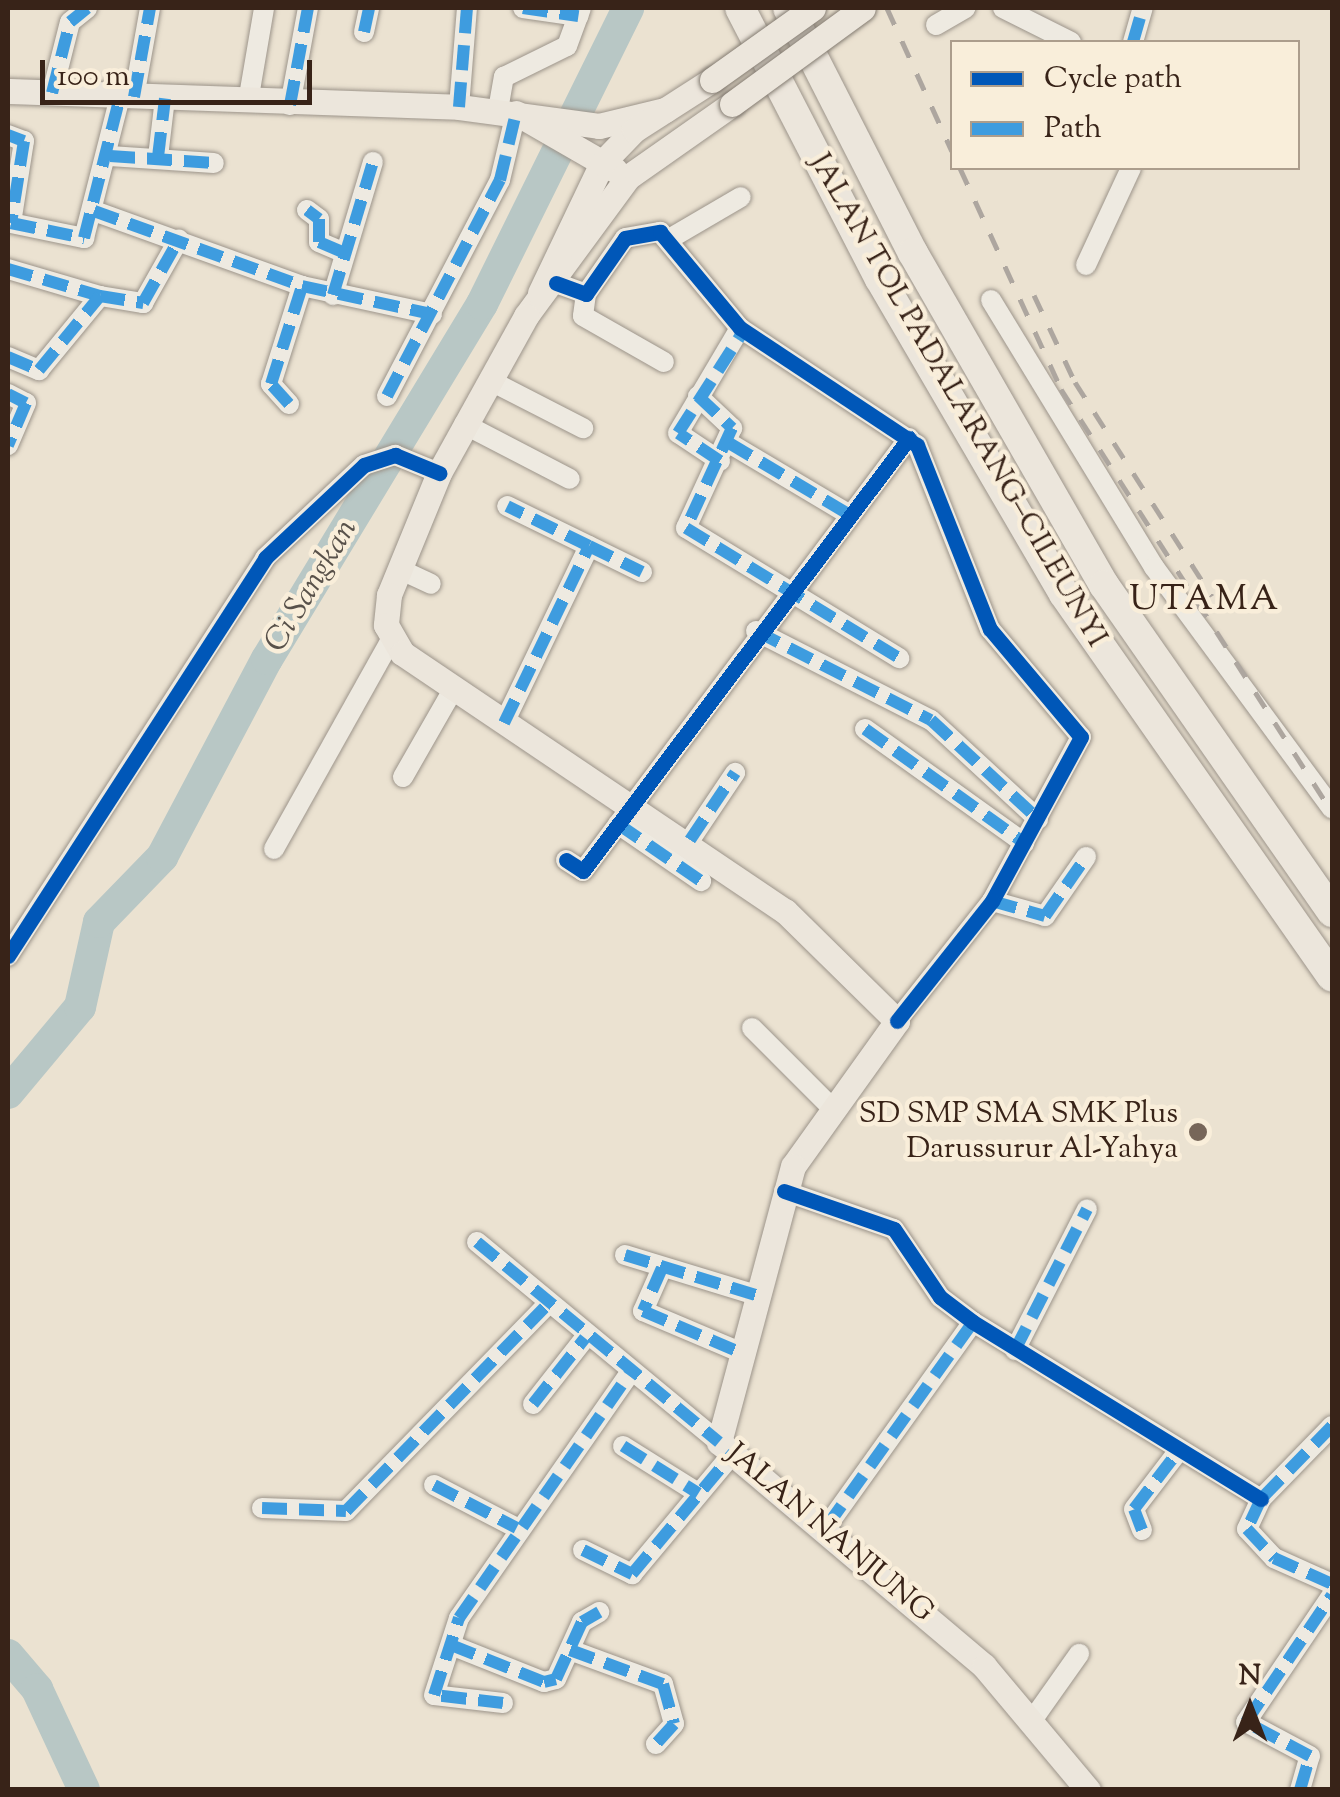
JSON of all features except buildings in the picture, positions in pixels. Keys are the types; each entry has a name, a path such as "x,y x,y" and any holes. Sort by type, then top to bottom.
{"highway":[{"name":"JALAN TOL PADALARANG–CILEUNYI","path":"740,8 880,278 1044,562 1202,802 1332,977"},
{"name":"JALAN TOL PADALARANG–CILEUNYI","path":"788,8 914,254 1084,551 1332,912"}],"main road":[{"path":"547,291 602,162 664,110 813,8"},
{"path":"863,8 628,177 547,291 464,424 439,473 386,610 391,640 504,722 690,840 842,960 897,1020"},
{"path":"8,91 290,105 460,107 519,115 578,135 602,162 628,177"},
{"path":"578,135 664,110"},
{"name":"JALAN NANJUNG","path":"897,1020 829,1105 784,1192 726,1447 827,1526 1033,1719 1088,1790"}],"street":[{"path":"52,92 70,22 87,8"},
{"path":"8,135 24,140 9,228 84,238 150,8"},
{"path":"248,102 264,8"},
{"path":"290,105 308,8"},
{"path":"364,32 369,8"},
{"path":"460,107 467,8"},
{"path":"387,396 500,180 519,115 504,78 568,46 579,12 522,8"},
{"path":"936,25 964,8"},
{"path":"1002,8 1068,40"},
{"path":"1134,40 1143,8"},
{"path":"158,157 165,98"},
{"path":"110,156 214,163"},
{"path":"333,294 372,162"},
{"path":"1086,265 1130,170"},
{"path":"669,239 740,197"},
{"path":"307,210 320,219 320,242 346,252"},
{"path":"94,211 302,286 432,314"},
{"path":"664,362 583,316 586,294 625,238 650,229 669,239 740,328 909,438 929,463 990,629 1081,737 992,901 897,1020"},
{"path":"8,269 100,296 143,303 179,239"},
{"path":"289,404 270,384 302,286"},
{"path":"547,291 586,294"},
{"path":"8,445 17,398 100,296"},
{"path":"991,300 1154,567 1332,808"},
{"path":"740,328 698,396 679,440 725,452 850,514"},
{"path":"8,357 39,370"},
{"path":"489,380 582,428"},
{"path":"698,396 729,418 725,452 686,528 899,658"},
{"path":"464,424 570,479"},
{"path":"566,860 584,870 756,632 909,438"},
{"path":"8,956 264,558 364,465 404,457 439,473"},
{"path":"507,506 642,572"},
{"path":"504,722 590,546"},
{"path":"399,569 431,584"},
{"path":"756,632 931,720 1038,818"},
{"path":"274,849 391,640"},
{"path":"403,776 454,688"},
{"path":"865,729 1024,843"},
{"path":"690,840 735,773"},
{"path":"618,824 702,881"},
{"path":"992,901 1045,916 1086,857"},
{"path":"752,1028 829,1105"},
{"path":"784,1192 894,1229 940,1297 972,1322 1178,1454 1261,1499"},
{"path":"1016,1350 1087,1208"},
{"path":"477,1242 546,1306 726,1447 698,1493 627,1577 582,1550"},
{"path":"625,1255 759,1296"},
{"path":"662,1268 642,1311 745,1354"},
{"path":"262,1508 346,1511 546,1306"},
{"path":"827,1526 972,1322"},
{"path":"533,1404 585,1338"},
{"path":"503,1703 434,1694 451,1646 518,1528 630,1374"},
{"path":"1332,1426 1261,1499 1249,1538 1332,1584"},
{"path":"623,1446 698,1493"},
{"path":"1142,1530 1134,1509 1178,1454"},
{"path":"434,1485 518,1528"},
{"path":"1300,1790 1310,1756 1246,1722 1332,1595"},
{"path":"451,1646 544,1682 556,1679 582,1622 600,1612"},
{"path":"570,1650 663,1684 674,1724 656,1744"},
{"path":"1033,1719 1080,1654"}],"waterway":[{"name":"Ci Sangkan","path":"8,1093 80,1007 99,922 162,857 267,659 482,304 628,8"},
{"name":"Ci Sangkan","path":"8,1655 37,1689 84,1790"}],"railway":[{"path":"887,8 950,147"},
{"path":"961,170 1061,389 1332,812"},
{"path":"1034,295 1075,382 1212,596"}],"marked path":[{"path":"52,93 70,22 87,8"},
{"path":"134,97 150,8"},
{"path":"290,105 308,8"},
{"path":"364,32 369,8"},
{"path":"459,107 467,8"},
{"path":"523,8 578,16"},
{"path":"1134,40 1143,8"},
{"path":"8,135 24,141 11,223 84,238 120,97"},
{"path":"158,157 165,98"},
{"path":"387,396 500,180 516,113"},
{"path":"110,156 214,163"},
{"path":"333,295 373,162"},
{"path":"307,210 319,219 319,242 345,253"},
{"path":"94,211 302,286 432,314"},
{"path":"8,357 39,370 100,296 143,303 179,239"},
{"path":"8,269 100,296"},
{"path":"289,404 271,384 302,286"},
{"path":"720,461 678,433 744,330"},
{"path":"8,394 26,403 8,445"},
{"path":"698,396 732,428 686,528 899,658"},
{"path":"729,443 850,515"},
{"path":"504,723 589,546 507,506"},
{"path":"589,546 642,572"},
{"path":"756,631 931,720 1038,819"},
{"path":"865,729 1024,843"},
{"path":"690,840 735,773"},
{"path":"618,824 701,881"},
{"path":"992,901 1045,916 1086,857"},
{"path":"1015,1350 1087,1209"},
{"path":"477,1242 719,1442"},
{"path":"625,1255 759,1296"},
{"path":"662,1268 643,1311 737,1351"},
{"path":"262,1508 346,1511 546,1306"},
{"path":"827,1526 973,1322"},
{"path":"533,1404 585,1338"},
{"path":"503,1703 434,1695 459,1618 630,1373"},
{"path":"1332,1426 1261,1499 1247,1529 1274,1558 1332,1584"},
{"path":"623,1446 698,1493"},
{"path":"583,1550 632,1574 733,1453"},
{"path":"1142,1530 1134,1509 1177,1453"},
{"path":"434,1485 517,1528"},
{"path":"1300,1790 1310,1756 1246,1722 1332,1595"},
{"path":"451,1645 544,1682 556,1679 582,1622 599,1612"},
{"path":"570,1650 663,1684 674,1724 656,1744"}],"cycle path":[{"path":"556,283 586,294 625,238 660,232 740,328 917,445 990,629 1081,737 992,901 897,1021"},
{"path":"566,860 583,871 909,438"},
{"path":"8,956 265,558 364,465 395,455 439,473"},
{"path":"784,1191 894,1229 940,1297 973,1322 1261,1499"}],"place":[{"name":"SD SMP SMA SMK Plus Darussurur Al-Yahya","path":"1198,1132"}],"district":[{"name":"UTAMA","path":"1205,601"}]}
